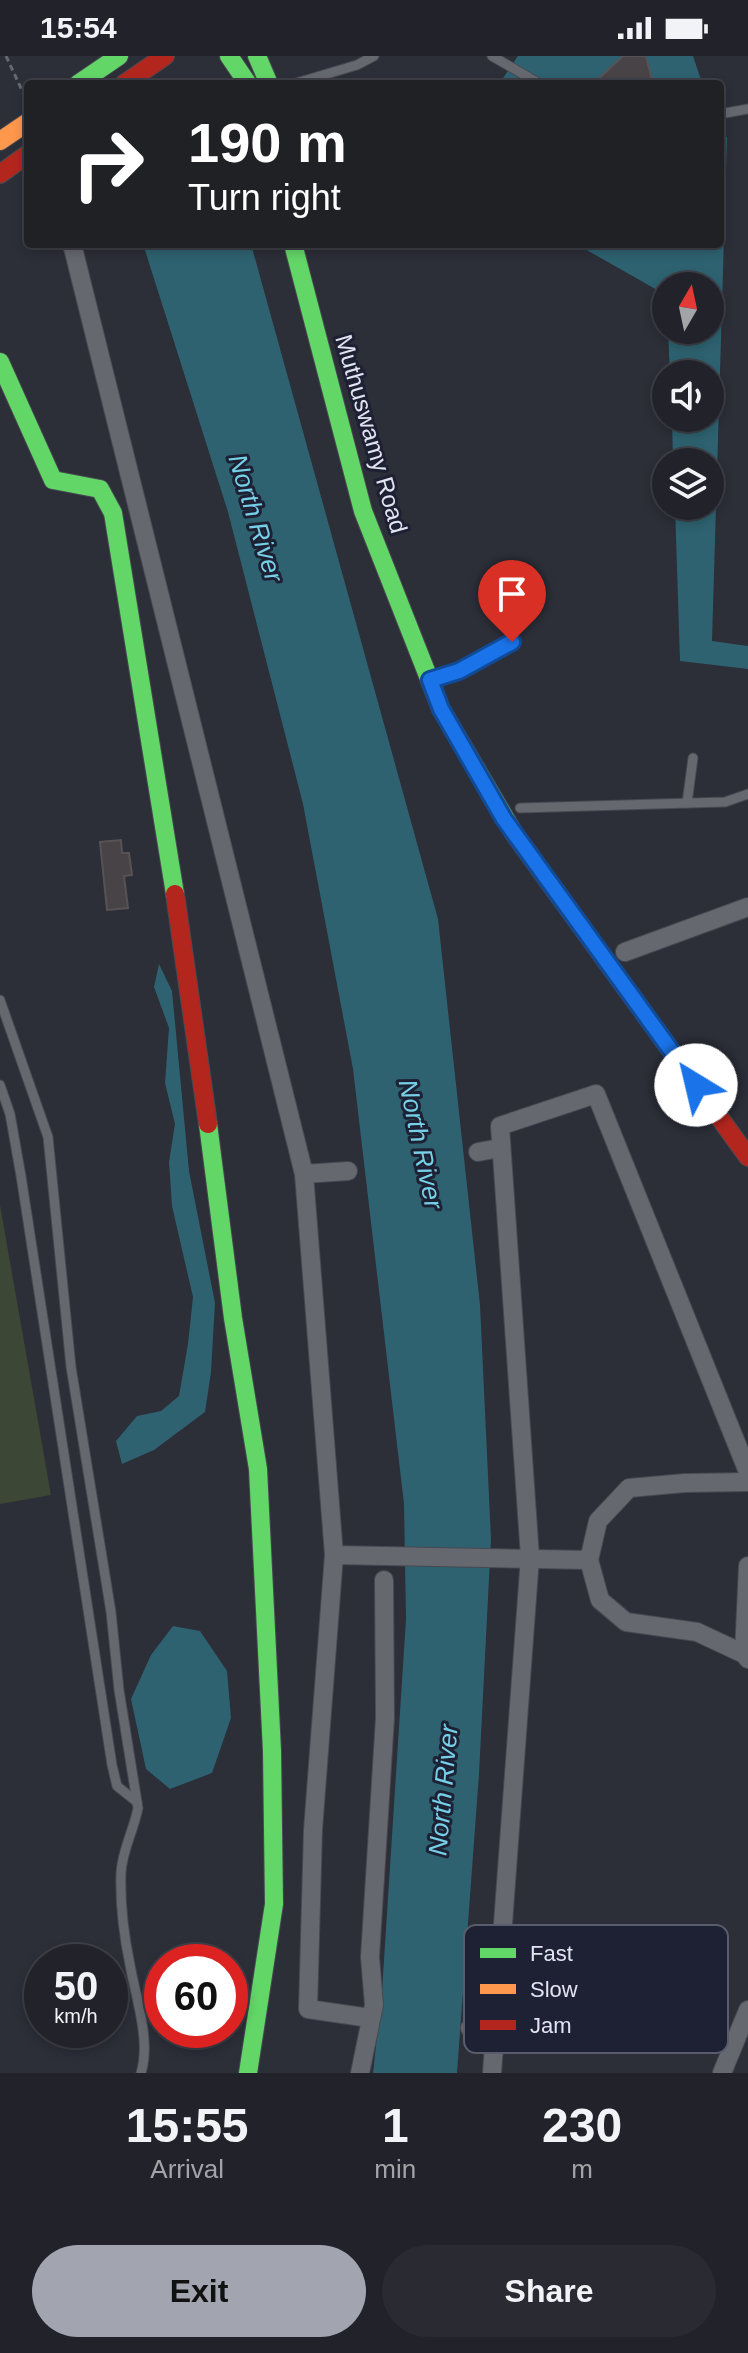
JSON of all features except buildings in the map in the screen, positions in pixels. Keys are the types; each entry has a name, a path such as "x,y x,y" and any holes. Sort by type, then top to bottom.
{"street":[{"path":"84,80 119,56"},
{"path":"130,80 165,56"},
{"path":"229,56 245,80"},
{"path":"257,56 267,80"},
{"path":"0,141 24,125"},
{"path":"0,174 24,160"},
{"path":"73,248 304,1174 334,1555 313,1830 308,2009 363,2017"},
{"name":"Muthuswamy Road","path":"294,248 363,511 442,681"},
{"path":"0,362 53,480 100,489 113,513 202,1077 233,1318 258,1469 272,1751 274,1904 248,2073"},
{"name":"Muthuswamy Road","path":"419,604 442,681 441,709 504,819 748,1157"},
{"path":"465,714 498,779 537,832"},
{"path":"625,952 748,907"},
{"path":"503,1925 530,1557 500,1126 596,1094 748,1472"},
{"path":"478,1152 500,1148"},
{"path":"304,1174 348,1171"},
{"path":"748,1482 629,1488 598,1521 589,1560 600,1600 626,1622 697,1632 746,1656 748,1566"},
{"path":"334,1555 589,1560"},
{"path":"360,2073 374,2005 370,1957 385,1718 384,1580"},
{"path":"722,2073 748,2010"},
{"path":"492,2073 493,2053"}],"lane":[{"path":"306,80 357,65 374,56"},
{"path":"492,56 534,80"},
{"path":"724,113 748,109"},
{"path":"442,681 512,642"},
{"path":"687,803 693,758"},
{"path":"520,808 725,802 748,794"},
{"path":"0,1000 48,1137 71,1367 111,1612 119,1690 137,1802 135,1823 121,1873 129,1960 146,2057 141,2073"},
{"path":"0,1085 10,1114 21,1176 112,1765 117,1786 137,1802"}],"path":[{"path":"6,56 24,94"}],"green space":[{"path":"0,1205 51,1495 0,1504"}],"water":[{"path":"518,56 623,56 597,80 502,80"},
{"path":"646,56 693,56 701,80 652,80"},
{"path":"727,137 724,238 724,138"},
{"name":"North River","path":"144,248 252,248 438,919 480,1305 491,1539 479,1774 468,1925 464,1925 464,1978 457,2073 373,2073 382,1991 406,1619 404,1504 353,1069 303,804 228,512"},
{"path":"583,248 724,248 723,272 652,272 652,287"},
{"path":"669,344 721,344 720,360 669,360"},
{"path":"672,432 718,432 718,448 673,448"},
{"path":"675,520 716,520 712,641 748,646 748,669 680,661"},
{"path":"159,964 172,991 189,1171 215,1303 211,1372 205,1412 154,1450 122,1464 116,1441 137,1416 161,1411 179,1396 193,1297 172,1206 169,1162 175,1124 165,1083 169,1028 154,987"},
{"path":"173,1626 200,1631 227,1671 231,1718 212,1773 170,1789 146,1769 131,1699 151,1655"}],"pier":[{"path":"70,56 163,56 179,77 174,80 44,80 42,76"}],"traffic: fast":[{"path":"84,80 119,56"},
{"path":"229,56 245,80"},
{"path":"257,56 267,80"},
{"path":"294,248 363,511 441,709 515,835"},
{"path":"0,362 53,480 100,489 113,513 175,894"},
{"path":"208,1124 233,1318 258,1469 272,1751 274,1904 248,2073"}],"traffic: slow":[{"path":"0,141 24,125"}],"traffic: jam":[{"path":"130,80 165,56"},
{"path":"0,174 24,157"},
{"path":"515,835 748,1157"},
{"path":"175,894 208,1124"}],"route":[{"path":"512,642 459,671 430,680 441,709 504,819 696,1085"}]}
